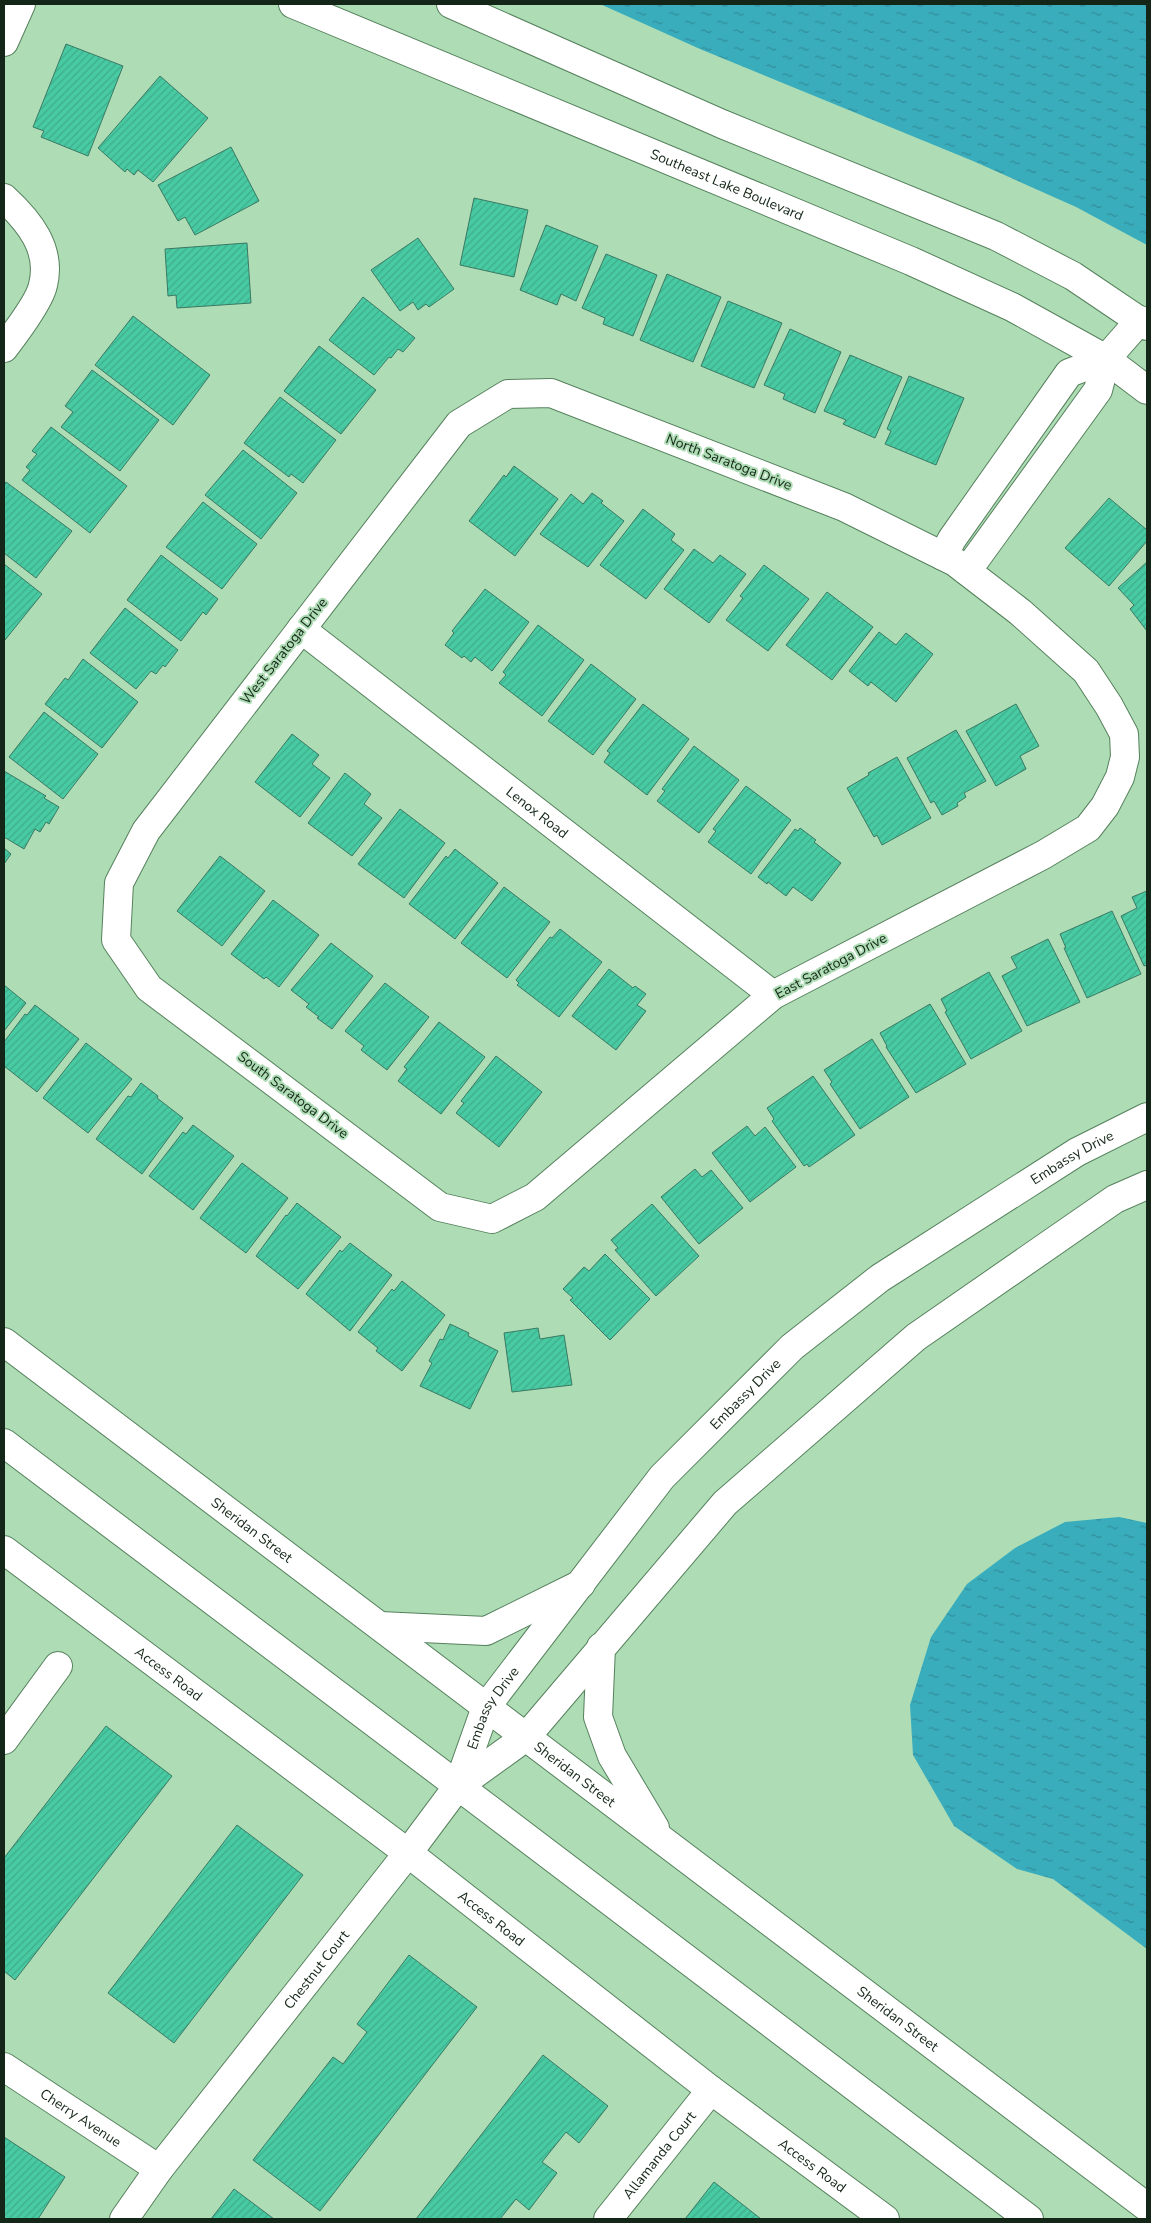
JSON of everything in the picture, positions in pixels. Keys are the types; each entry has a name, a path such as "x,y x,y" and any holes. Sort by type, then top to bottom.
{"street":[{"path":"4,42 21,4"},
{"name":"Southeast Lake Boulevard","path":"293,4 911,261 1012,307 1106,359 1147,390"},
{"path":"451,4 722,124 996,236 1073,276 1144,323 1106,359 1069,373 952,540 943,556"},
{"path":"4,198 24,216 44,252 44,286 20,328 4,348"},
{"path":"967,572 1098,390 1106,359"},
{"name":"North Saratoga Drive","path":"508,394 551,393 844,507 943,556 1020,612 1086,671 1110,706 1124,734"},
{"name":"West Saratoga Drive","path":"116,940 118,883 146,831 459,424 508,394"},
{"name":"Lenox Road","path":"301,629 773,996"},
{"name":"East Saratoga Drive","path":"492,1218 535,1197 773,996 1043,855 1088,828 1105,806 1120,777 1125,757 1124,734"},
{"name":"South Saratoga Drive","path":"116,940 149,988 433,1202 440,1207 492,1218"},
{"name":"Embassy Drive","path":"458,1786 486,1706 662,1477 792,1347 880,1278 1077,1152 1147,1117"},
{"path":"526,1737 725,1502 916,1337 1115,1199 1147,1185"},
{"name":"Sheridan Street","path":"4,1342 1147,2207"},
{"path":"4,1443 1029,2219"},
{"name":"Access Road","path":"4,1550 408,1853 711,2090 885,2219"},
{"path":"380,1626 486,1630 581,1584"},
{"path":"601,1647 598,1717 612,1756 662,1840"},
{"path":"4,1740 58,1666"},
{"name":"Chestnut Court","path":"124,2219 159,2169 408,1853 458,1786 526,1737"},
{"name":"Cherry Avenue","path":"4,2068 159,2169"},
{"name":"Allamanda Court","path":"608,2219 711,2090"}],"water":[{"path":"600,4 1147,4 1147,245 1076,207 973,161 700,49"},
{"path":"1119,1517 1147,1523 1147,1949 1053,1879 1017,1869 954,1826 913,1755 910,1705 931,1637 967,1584 1015,1548 1065,1522"}],"building":[{"path":"66,44 123,66 88,156 41,137 44,131 33,127"},
{"path":"160,76 208,118 153,182 138,170 134,175 127,169 125,172 98,148"},
{"path":"231,147 259,201 195,235 185,217 178,221 158,185"},
{"path":"474,198 528,210 514,277 460,265"},
{"path":"546,225 598,246 576,301 561,294 557,305 520,290"},
{"path":"418,238 454,289 429,307 426,304 418,310 413,302 400,311 371,270"},
{"path":"247,243 251,303 177,308 176,295 168,296 165,249"},
{"path":"606,254 657,275 633,336 603,324 605,318 582,308"},
{"path":"667,274 721,297 693,362 640,340"},
{"path":"363,297 415,338 403,352 398,349 391,358 389,357 374,375 329,340"},
{"path":"728,301 782,323 754,388 701,366"},
{"path":"133,316 210,375 173,425 95,365"},
{"path":"790,329 841,352 815,413 783,399 785,394 764,385"},
{"path":"319,346 376,390 341,434 284,391"},
{"path":"850,355 902,377 875,438 843,424 846,420 824,411"},
{"path":"92,370 159,420 120,471 61,427 73,412 65,406"},
{"path":"909,376 964,398 936,465 885,444 891,431 887,429"},
{"path":"280,397 336,440 303,483 291,474 289,477 244,443"},
{"path":"51,427 127,486 90,533 22,480 30,470 26,467 37,454 32,451"},
{"path":"243,450 297,493 261,539 205,495"},
{"path":"514,466 558,499 515,556 469,521 504,475 506,477"},
{"path":"6,482 72,531 36,578 4,553 4,486"},
{"path":"592,493 603,501 601,503 624,521 588,567 540,534 571,494 583,504"},
{"path":"1109,498 1147,530 1147,541 1109,586 1065,548"},
{"path":"203,502 257,544 222,589 166,547"},
{"path":"643,509 675,534 671,540 684,550 646,599 600,565"},
{"path":"694,549 713,563 720,555 746,574 709,623 664,589"},
{"path":"161,555 218,599 206,615 203,612 181,641 127,600"},
{"path":"1147,562 1147,631 1130,609 1134,605 1118,588"},
{"path":"4,564 42,594 5,640 4,639"},
{"path":"764,565 809,599 768,651 726,620 743,598 740,596"},
{"path":"485,589 529,622 492,671 475,657 471,662 464,656 462,658 445,645 454,633 452,631"},
{"path":"827,592 873,627 832,680 786,645"},
{"path":"125,608 178,650 165,667 163,665 156,674 151,671 136,689 90,653"},
{"path":"538,625 584,660 542,716 499,683 506,675 503,672"},
{"path":"879,632 896,645 906,633 933,654 896,702 871,682 868,686 849,671"},
{"path":"83,659 138,702 102,748 45,704 65,678 68,680"},
{"path":"591,664 636,699 593,755 548,721"},
{"path":"643,704 689,739 647,795 604,762 610,753 607,751"},
{"path":"1016,704 1039,746 1020,756 1026,769 996,786 966,731"},
{"path":"44,712 98,754 63,799 9,757"},
{"path":"956,730 986,781 964,793 966,797 957,803 958,806 942,815 934,801 931,803 907,758"},
{"path":"292,734 319,755 312,764 330,778 300,817 255,782"},
{"path":"694,746 739,780 699,833 657,801 665,791 662,789"},
{"path":"897,757 931,818 882,845 877,835 874,837 847,788 869,775 868,773"},
{"path":"4,771 46,796 44,798 59,807 49,824 46,822 40,832 35,829 24,849 4,837"},
{"path":"345,773 371,794 364,804 382,818 352,856 308,823"},
{"path":"746,786 791,820 751,874 708,842 716,831 713,829"},
{"path":"400,809 445,843 404,898 358,864"},
{"path":"800,828 816,840 814,842 841,863 812,901 793,887 786,896 758,877 795,829 798,831"},
{"path":"4,848 11,854 4,864"},
{"path":"455,849 498,883 455,939 409,904 446,856 448,858"},
{"path":"220,856 265,891 222,946 177,911"},
{"path":"504,887 550,922 507,978 461,943"},
{"path":"1147,891 1147,965 1144,966 1121,916 1137,908 1132,897"},
{"path":"273,900 319,935 279,987 266,977 264,979 231,954"},
{"path":"1112,911 1141,974 1087,998 1064,948 1066,948 1060,934"},
{"path":"560,929 602,962 559,1017 517,985 519,983 516,980 550,937 552,938"},
{"path":"1048,939 1080,1002 1027,1026 1002,976 1017,968 1011,957"},
{"path":"331,943 373,976 332,1029 317,1018 319,1017 306,1007 309,1004 291,990"},
{"path":"609,969 633,988 635,986 646,994 637,1005 646,1011 616,1050 572,1016"},
{"path":"989,972 1022,1031 971,1059 945,1012 947,1011 941,999"},
{"path":"385,983 429,1017 387,1070 361,1050 364,1046 345,1031"},
{"path":"4,985 26,1003 4,1031"},
{"path":"930,1004 966,1064 916,1093 886,1047 880,1033"},
{"path":"35,1005 79,1039 37,1092 4,1066 4,1042 25,1014 27,1015"},
{"path":"439,1022 485,1057 441,1114 398,1081 407,1069 404,1067"},
{"path":"872,1039 909,1097 860,1129 830,1084 832,1082 824,1070"},
{"path":"86,1043 132,1079 88,1133 43,1098"},
{"path":"496,1056 542,1092 499,1147 456,1113 464,1103 461,1101"},
{"path":"813,1076 855,1135 809,1167 807,1164 804,1166 772,1121 774,1119 767,1108"},
{"path":"141,1083 183,1118 142,1174 96,1139 128,1096 131,1097"},
{"path":"193,1125 234,1156 193,1210 149,1176 183,1132 186,1134"},
{"path":"747,1126 755,1136 765,1127 796,1167 750,1202 712,1153"},
{"path":"242,1163 288,1198 246,1253 200,1218"},
{"path":"695,1169 702,1177 711,1170 743,1208 699,1244 661,1197"},
{"path":"297,1203 341,1237 298,1289 256,1256"},
{"path":"652,1204 699,1256 656,1296 615,1250 618,1248 611,1240"},
{"path":"350,1243 392,1275 350,1331 306,1294 340,1250 342,1252"},
{"path":"605,1254 650,1299 610,1340 570,1300 573,1298 563,1289 584,1267 589,1271"},
{"path":"402,1281 445,1315 402,1371 376,1351 378,1348 358,1332 392,1289 394,1291"},
{"path":"450,1324 469,1333 468,1336 498,1351 470,1409 420,1386 432,1363 429,1361 440,1339 443,1340"},
{"path":"538,1328 540,1339 564,1335 572,1385 512,1392 504,1333"},
{"path":"106,1726 172,1776 15,1980 4,1971 4,1858"},
{"path":"237,1825 303,1875 174,2043 108,1993"},
{"path":"409,1955 477,2007 320,2211 253,2160 333,2057 343,2064 367,2032 357,2024"},
{"path":"543,2055 608,2106 579,2143 566,2132 542,2162 557,2173 529,2210 516,2199 500,2219 416,2219"},
{"path":"4,2137 65,2177 38,2219 4,2219"},
{"path":"714,2182 761,2219 685,2219"},
{"path":"234,2189 274,2219 211,2219"}]}
